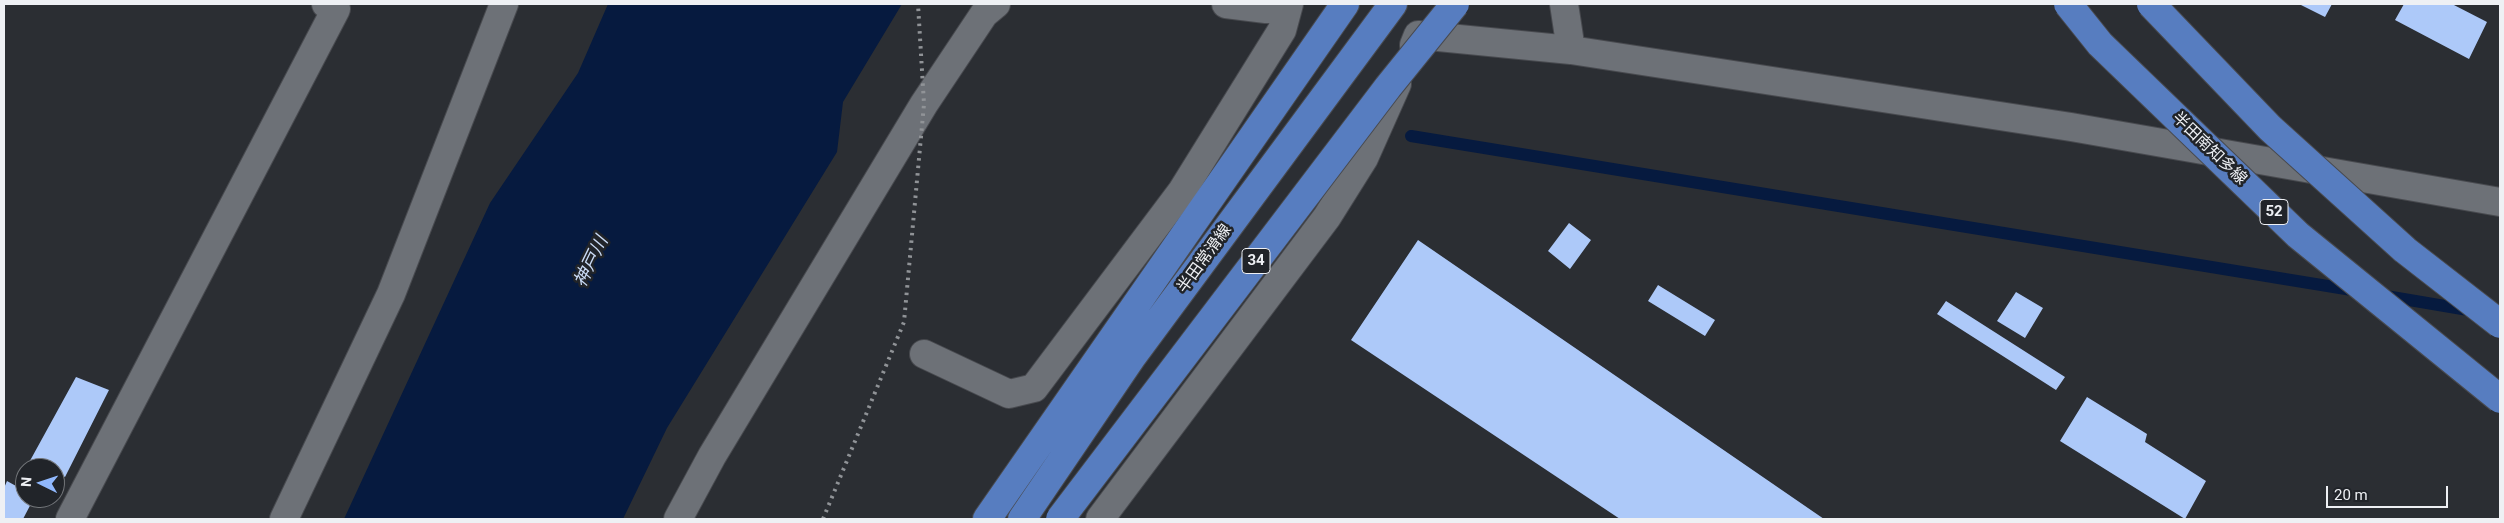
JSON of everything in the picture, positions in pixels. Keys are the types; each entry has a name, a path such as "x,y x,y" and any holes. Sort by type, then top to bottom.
{"main road":[{"name":"半田常滑線","path":"987,519 1345,4"},
{"name":"半田常滑線","path":"1022,519 1132,357 1393,4"},
{"name":"34","path":"1060,519 1388,87 1455,4"},
{"name":"半田南知多線","path":"2068,4 2100,44 2298,235 2500,399"},
{"path":"2151,4 2270,128 2405,250 2500,324"}],"street":[{"path":"70,519 336,9 326,4"},
{"path":"284,519 391,294 504,4"},
{"path":"678,519 712,456 924,104 984,14 996,4"},
{"path":"924,354 1009,394 1034,388 1182,192 1282,30 1288,6 1266,9 1226,4"},
{"path":"1564,4 1571,50"},
{"path":"1100,519 1327,217 1364,158 1418,35 1571,50 2071,127 2500,202"}],"water":[{"name":"神戸川","path":"608,4 902,4 843,102 837,152 667,428 623,519 344,519 490,203 578,73"}],"building":[{"path":"2299,4 2332,4 2325,17"},
{"path":"2404,4 2452,4 2487,22 2469,59 2395,20"},
{"path":"1569,223 1591,240 1570,269 1548,251"},
{"path":"1418,240 1824,519 1620,519 1351,340"},
{"path":"1658,285 1715,320 1705,336 1648,301"},
{"path":"2016,292 2043,308 2025,338 1997,321"},
{"path":"1946,301 2065,377 2056,390 1937,314"},
{"path":"76,377 109,390 65,477 65,458 31,458"},
{"path":"2087,397 2147,434 2145,442 2206,481 2185,519 2060,441"},
{"path":"7,481 15,485 15,508 29,508 23,519 4,519 4,488"}],"waterway":[{"path":"1411,136 2358,291"},
{"path":"2380,295 2474,311"}],"railway":[{"path":"823,519 904,322 924,104 918,4"}]}
